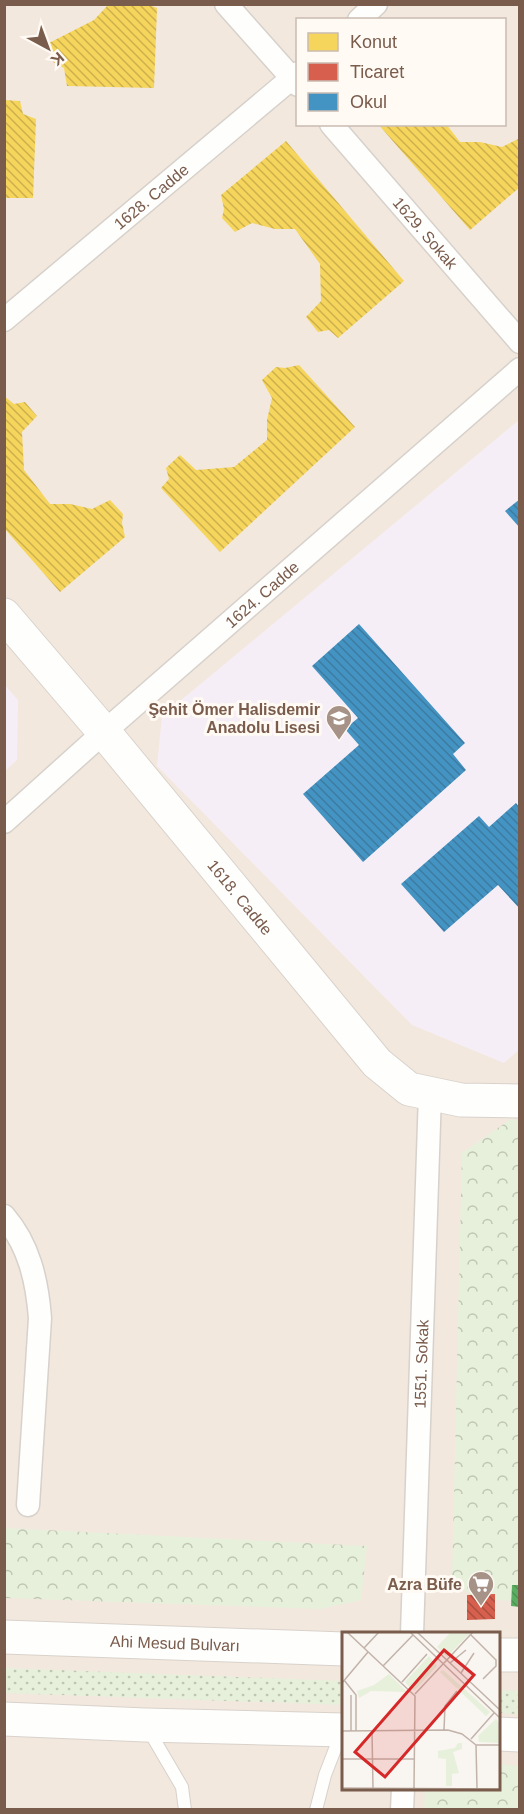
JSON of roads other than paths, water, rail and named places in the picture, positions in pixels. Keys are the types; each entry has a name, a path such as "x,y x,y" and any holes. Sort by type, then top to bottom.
{"street":[{"path":"226,4 296,79"},
{"path":"361,18 376,4"},
{"name":"1628. Cadde","path":"4,320 296,79"},
{"name":"1629. Sokak","path":"333,126 519,342"},
{"name":"1624. Cadde","path":"4,822 519,369"},
{"name":"1618. Cadde","path":"4,615 104,732 377,1063 409,1089 461,1100 519,1101"},
{"name":"1551. Sokak","path":"412,1632 430,1094"},
{"path":"4,1216 16,1229 26,1250 39,1295 40,1318 28,1505"},
{"name":"Ahi Mesud Bulvarı","path":"4,1636 342,1649"},
{"path":"500,1655 519,1655"},
{"path":"4,1719 342,1730"},
{"path":"500,1734 519,1735"},
{"path":"402,1809 403,1790"}],"lane":[{"path":"146,1725 182,1787 185,1809"},
{"path":"316,1809 325,1775 342,1732"}],"place":[{"name":"Şehit Ömer Halisdemir Anadolu Lisesi","path":"339,741"},
{"name":"Azra Büfe","path":"481,1607"}]}
